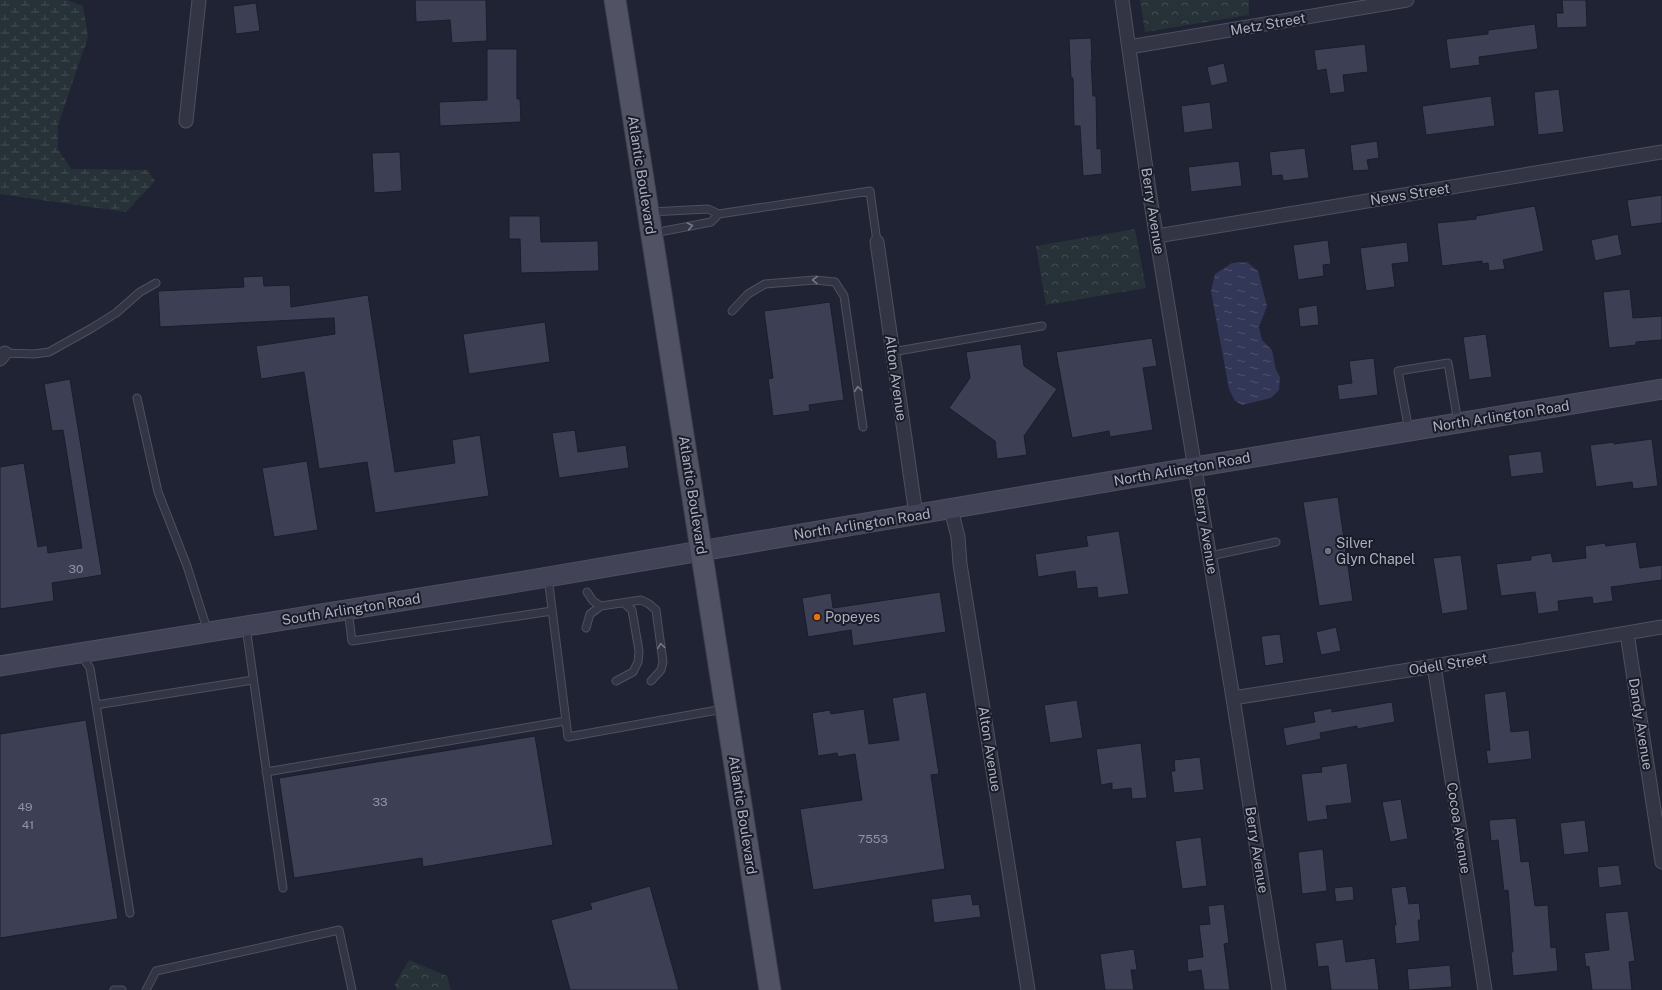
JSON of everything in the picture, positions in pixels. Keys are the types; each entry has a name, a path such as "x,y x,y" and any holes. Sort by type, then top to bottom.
{"main road":[{"name":"Atlantic Boulevard","path":"615,0 770,990"},
{"name":"North Arlington Road","path":"702,551 1662,389"},
{"name":"South Arlington Road","path":"0,666 702,551"}],"street":[{"path":"186,121 199,0"},
{"name":"Berry Avenue","path":"1122,0 1149,189 1210,556 1279,990"},
{"name":"Metz Street","path":"1129,47 1407,0"},
{"name":"News Street","path":"1157,236 1662,152"},
{"name":"Alton Avenue","path":"877,242 916,515"},
{"name":"Alton Avenue","path":"952,509 958,537 960,564 1028,990"},
{"name":"Odell Street","path":"1233,698 1434,666 1662,627"},
{"name":"Dandy Avenue","path":"1627,633 1662,862"},
{"name":"Cocoa Avenue","path":"1434,666 1485,990"}],"lane":[{"path":"648,212 708,209 719,214 870,190 877,242"},
{"path":"652,234 711,222 719,214"},
{"path":"732,312 748,294 765,284 815,280 835,282 844,296 863,427"},
{"path":"3,356 49,352 116,313 140,292 156,283"},
{"path":"892,352 1042,326"},
{"path":"1409,431 1398,372 1448,363 1458,423"},
{"path":"137,398 158,492 187,566 208,632"},
{"path":"1210,556 1276,542"},
{"path":"548,577 568,737 726,709"},
{"path":"587,592 593,601 601,606"},
{"path":"586,628 590,614 601,606 641,600 649,604 656,610 663,662 661,670 651,681"},
{"path":"616,681 633,672 638,662 639,651 632,610 624,603"},
{"path":"348,610 352,641 552,611"},
{"path":"246,626 283,888"},
{"path":"80,653 90,668 130,913"},
{"path":"96,705 253,680"},
{"path":"266,772 565,721"},
{"path":"146,990 156,971 339,930 352,990"},
{"path":"114,990 122,990"}],"green space":[{"path":"0,0 67,0 83,6 88,37 58,125 58,149 71,169 147,170 155,181 126,212 0,194"},
{"path":"1140,0 1249,0 1249,15 1145,32"},
{"path":"1135,229 1146,288 1046,305 1036,246"},
{"path":"409,960 447,976 451,990 397,990 395,984"}],"water":[{"path":"1247,262 1258,271 1267,306 1259,327 1262,340 1272,350 1276,370 1280,377 1279,390 1271,398 1242,405 1235,401 1229,389 1211,291 1215,274 1232,263"}],"building":[{"path":"415,0 486,0 487,41 452,43 450,20 416,22"},
{"path":"1562,0 1586,0 1587,27 1557,28 1556,13 1563,13"},
{"path":"256,3 260,31 236,34 233,6"},
{"path":"1535,24 1538,49 1479,57 1480,65 1450,69 1446,39 1488,34 1488,30"},
{"path":"1091,38 1093,96 1096,96 1097,149 1101,148 1102,174 1083,176 1080,126 1074,126 1073,78 1071,78 1069,39"},
{"path":"1365,44 1368,72 1343,75 1345,92 1330,94 1326,69 1317,71 1314,50"},
{"path":"487,49 517,49 517,99 520,99 521,122 440,126 439,102 487,100"},
{"path":"1224,63 1228,82 1211,86 1207,67"},
{"path":"1559,89 1564,132 1538,135 1534,92"},
{"path":"1491,96 1495,126 1426,135 1422,106"},
{"path":"1210,102 1213,129 1184,133 1181,106"},
{"path":"1377,141 1379,158 1367,160 1369,170 1353,171 1350,145"},
{"path":"1305,148 1309,178 1283,181 1282,175 1272,176 1269,152"},
{"path":"400,152 402,191 374,193 372,153"},
{"path":"1239,161 1242,186 1191,192 1188,167"},
{"path":"1662,195 1662,223 1631,227 1627,200"},
{"path":"1535,206 1544,251 1503,260 1505,269 1489,271 1488,263 1482,264 1482,261 1442,266 1437,223 1476,219 1476,216"},
{"path":"509,216 540,216 541,242 598,241 599,271 521,273 520,239 509,239"},
{"path":"1618,234 1622,255 1595,261 1591,240"},
{"path":"1328,240 1331,264 1323,265 1324,276 1298,280 1293,245"},
{"path":"1407,242 1409,262 1392,264 1395,287 1366,291 1360,248"},
{"path":"263,276 264,286 290,285 291,307 368,295 395,472 455,463 452,440 480,435 489,496 375,513 367,462 319,469 304,372 261,379 256,346 335,334 334,318 160,327 158,291 244,287 243,277"},
{"path":"1630,289 1633,318 1662,316 1662,340 1636,342 1636,345 1609,348 1603,292"},
{"path":"830,302 844,400 809,405 810,411 773,416 768,379 773,378 764,311"},
{"path":"1317,305 1319,325 1300,327 1298,308"},
{"path":"545,322 550,362 469,374 463,334"},
{"path":"1486,334 1492,377 1469,380 1463,337"},
{"path":"1152,338 1157,366 1143,368 1153,430 1110,437 1109,431 1072,438 1056,352"},
{"path":"1021,344 1024,366 1057,389 1024,436 1027,455 997,459 995,441 949,408 970,378 966,352"},
{"path":"1374,358 1378,395 1339,400 1337,385 1352,383 1349,361"},
{"path":"70,379 102,575 52,583 54,601 0,609 0,467 24,463 38,547 47,545 48,553 82,548 63,430 52,431 44,384"},
{"path":"575,430 578,452 626,445 629,468 559,478 552,433"},
{"path":"1652,439 1658,486 1633,489 1632,482 1596,487 1590,445 1614,442 1614,444"},
{"path":"1541,451 1544,473 1511,477 1508,455"},
{"path":"307,461 318,530 274,537 262,468"},
{"name":"Silver Glyn Chapel","path":"1338,497 1353,601 1319,606 1303,502"},
{"path":"1119,531 1129,594 1098,598 1097,587 1077,589 1075,571 1038,577 1035,554 1088,546 1086,536"},
{"path":"1636,542 1640,568 1662,565 1662,580 1611,587 1613,601 1593,604 1592,597 1558,601 1559,611 1538,614 1535,592 1501,596 1496,564 1531,560 1531,556 1551,553 1553,562 1586,558 1585,546 1605,543 1606,546"},
{"path":"1461,555 1468,610 1442,614 1433,558"},
{"path":"940,592 946,632 853,646 851,630 808,637 802,598 831,593 833,608"},
{"path":"1336,627 1341,651 1321,655 1316,632"},
{"path":"1280,634 1284,663 1265,666 1261,636"},
{"path":"1506,691 1511,732 1529,730 1532,759 1488,764 1486,751 1490,750 1484,694"},
{"path":"926,692 939,774 931,775 945,869 813,890 800,809 862,800 855,754 838,757 837,753 818,756 812,713 830,710 831,714 864,709 869,744 899,740 892,698"},
{"path":"1077,700 1083,738 1050,743 1044,705"},
{"path":"1392,702 1395,722 1357,729 1357,726 1320,733 1321,739 1286,746 1283,728 1315,722 1313,712 1332,708 1332,712"},
{"path":"86,720 118,919 0,938 0,734"},
{"path":"535,736 553,845 423,867 422,858 294,878 279,778"},
{"path":"1141,743 1147,798 1132,799 1131,788 1112,790 1112,783 1101,785 1096,749"},
{"path":"1200,757 1204,790 1174,793 1171,771 1175,771 1174,760"},
{"path":"1347,763 1352,803 1326,806 1328,819 1307,822 1301,774 1322,772 1321,767"},
{"path":"1401,799 1408,839 1390,842 1382,802"},
{"path":"1516,818 1521,862 1529,861 1535,906 1548,905 1551,948 1556,947 1558,971 1513,976 1511,952 1513,952 1508,890 1504,891 1498,840 1491,841 1489,820"},
{"path":"1585,820 1589,852 1564,855 1560,823"},
{"path":"1201,837 1207,886 1182,889 1175,841"},
{"path":"1323,849 1327,891 1302,894 1298,852"},
{"path":"1619,865 1622,885 1599,888 1597,867"},
{"path":"650,886 679,990 570,990 551,920 592,909 590,903"},
{"path":"1353,886 1354,900 1336,902 1334,888"},
{"path":"1406,886 1409,904 1419,903 1421,920 1418,920 1420,941 1396,944 1394,925 1396,925 1391,888"},
{"path":"971,894 973,905 979,904 981,917 934,923 931,899"},
{"path":"1224,904 1229,943 1224,944 1230,990 1204,990 1201,970 1188,972 1187,959 1203,957 1199,925 1210,924 1208,906"},
{"path":"1628,911 1635,961 1629,962 1632,990 1592,990 1589,966 1586,967 1584,953 1609,950 1605,913"},
{"path":"1343,939 1346,962 1375,958 1379,990 1331,990 1328,966 1318,967 1315,943"},
{"path":"1134,949 1137,970 1131,970 1134,990 1105,990 1100,954"},
{"path":"1450,965 1452,987 1409,990 1407,969"}],"place":[{"name":"Silver Glyn Chapel","path":"1328,551"},
{"name":"Popeyes","path":"817,617"}]}
